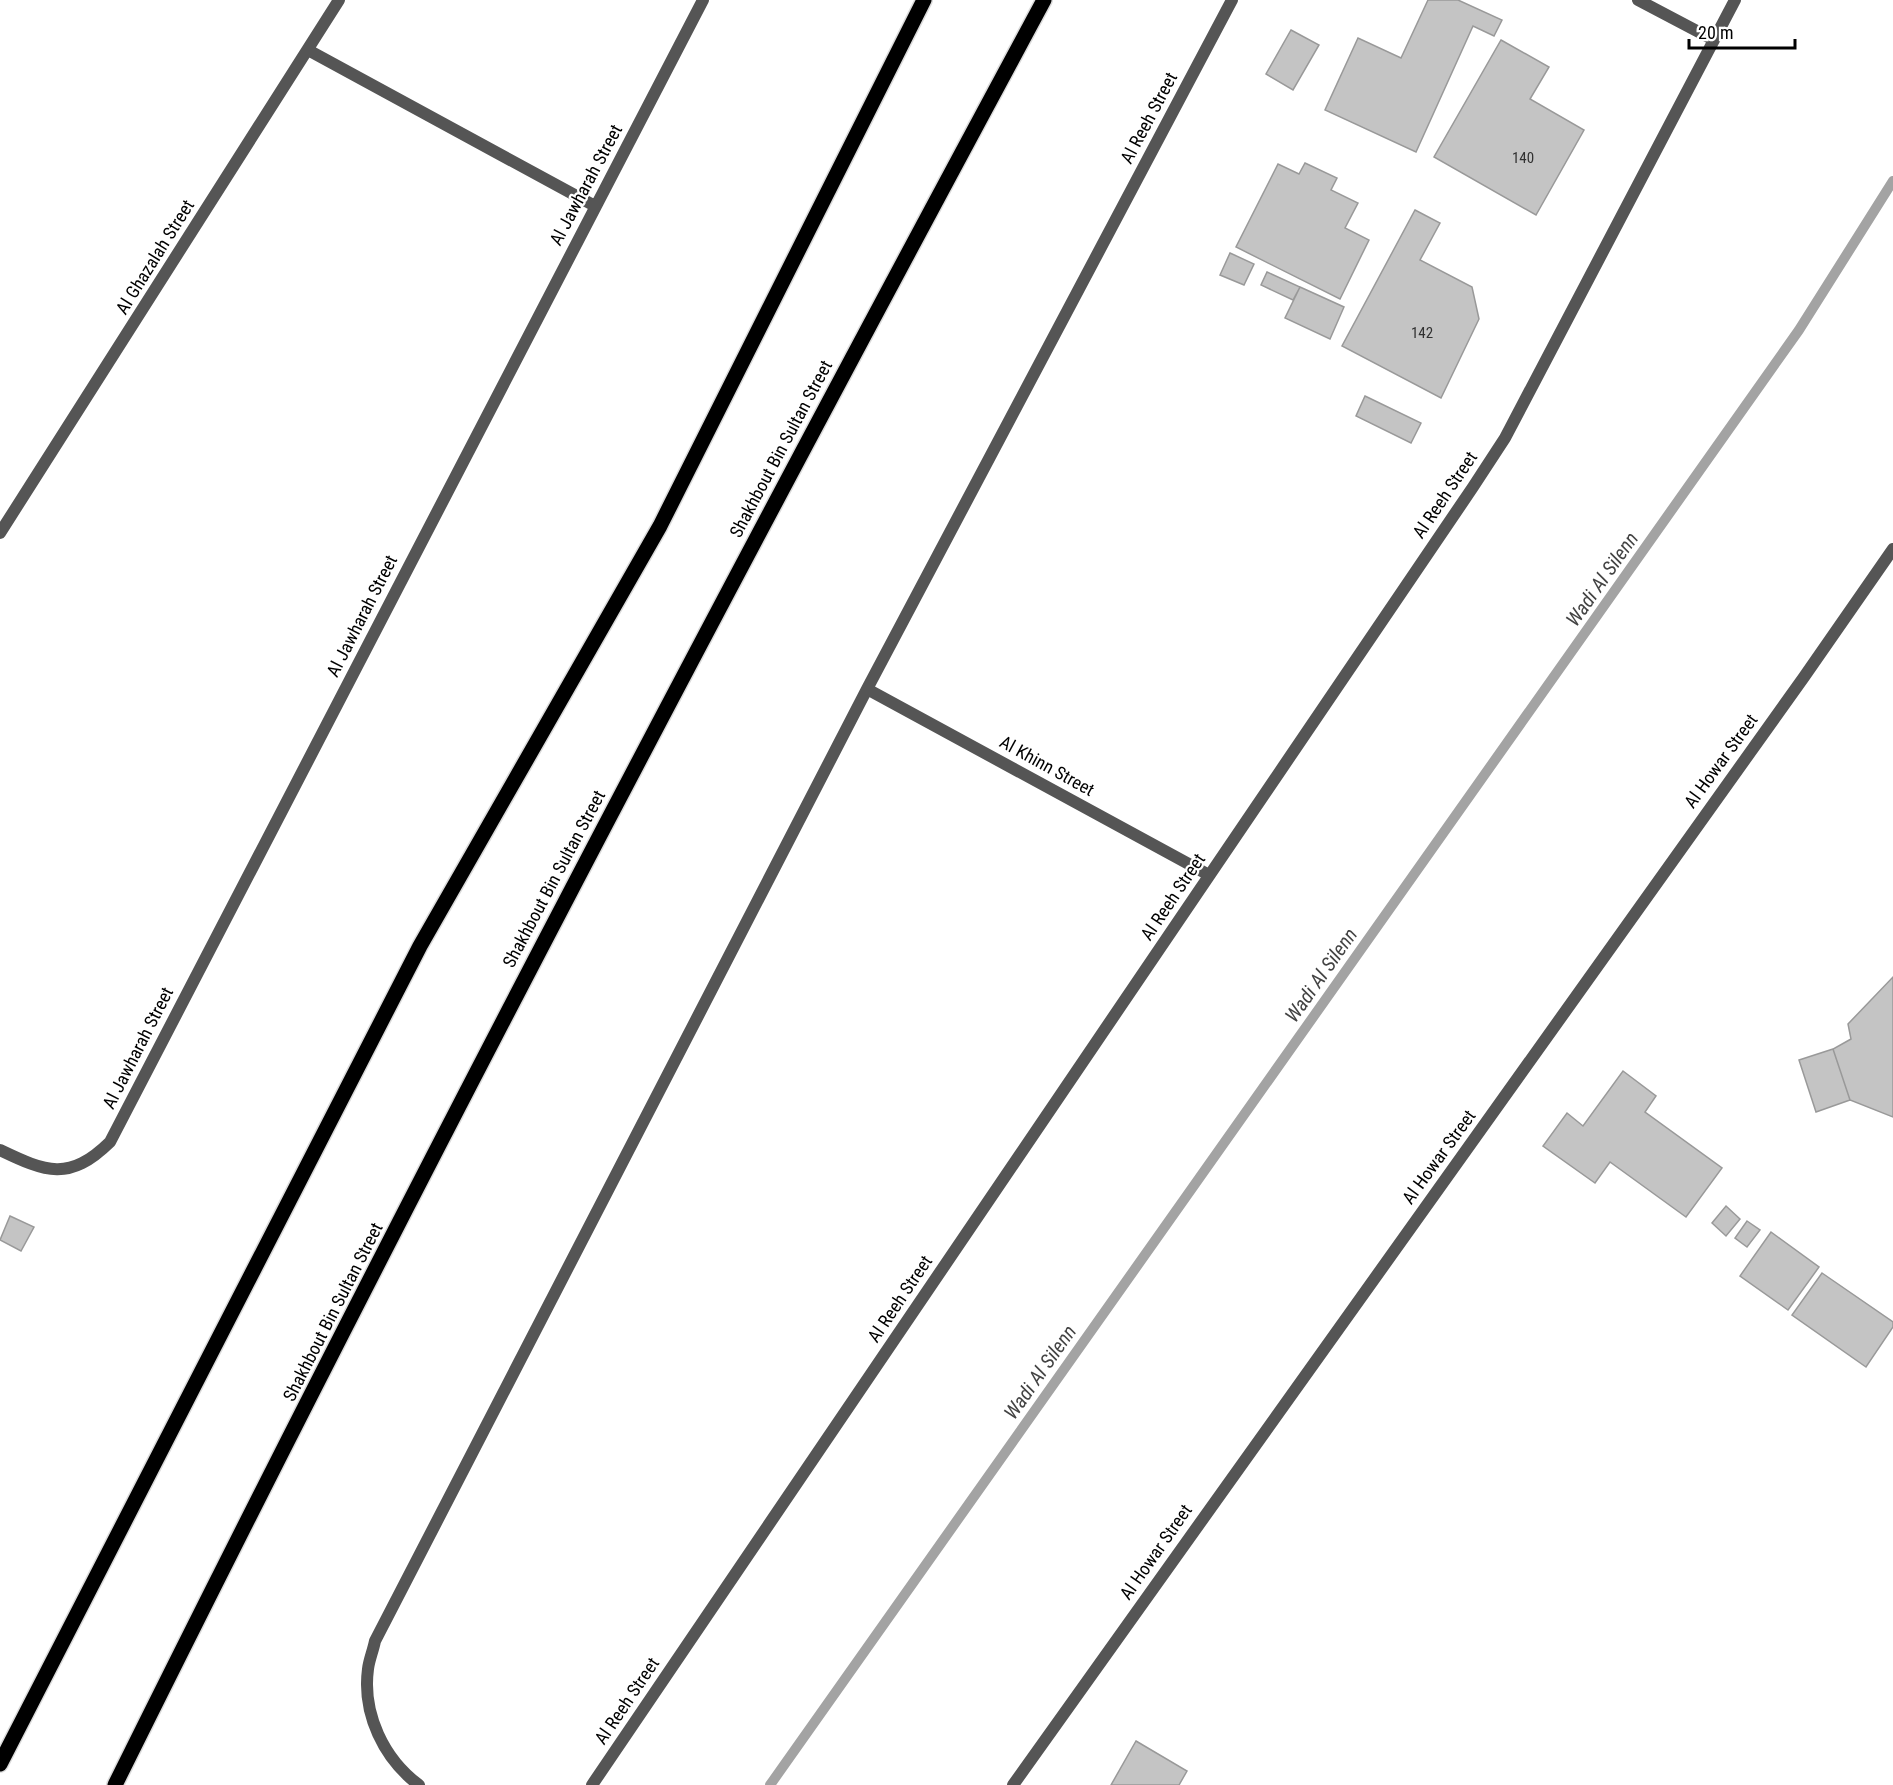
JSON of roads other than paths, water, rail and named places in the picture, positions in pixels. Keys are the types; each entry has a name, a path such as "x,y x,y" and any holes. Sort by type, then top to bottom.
{"main road":[{"path":"2,1758 420,946 660,526 924,0"},
{"name":"Shakhbout Bin Sultan Street","path":"115,1785 530,966 818,420 1044,0"}],"street":[{"name":"Al Ghazalah Street","path":"0,533 339,0"},
{"name":"Al Jawharah Street","path":"0,1150 36,1167 57,1170 77,1166 94,1157 110,1142 703,0"},
{"name":"Al Reeh Street","path":"419,1785 406,1775 387,1753 374,1727 368,1699 368,1670 375,1641 867,689 1232,0"},
{"path":"1638,0 1714,40"},
{"name":"Al Reeh Street","path":"592,1785 1505,438 1735,0"},
{"path":"308,50 595,206"},
{"name":"Al Howar Street","path":"1013,1785 1893,549"},
{"name":"Al Khinn Street","path":"867,689 1209,875"}],"waterway":[{"name":"Wadi Al Silenn","path":"770,1785 1799,330 1893,181"}]}
